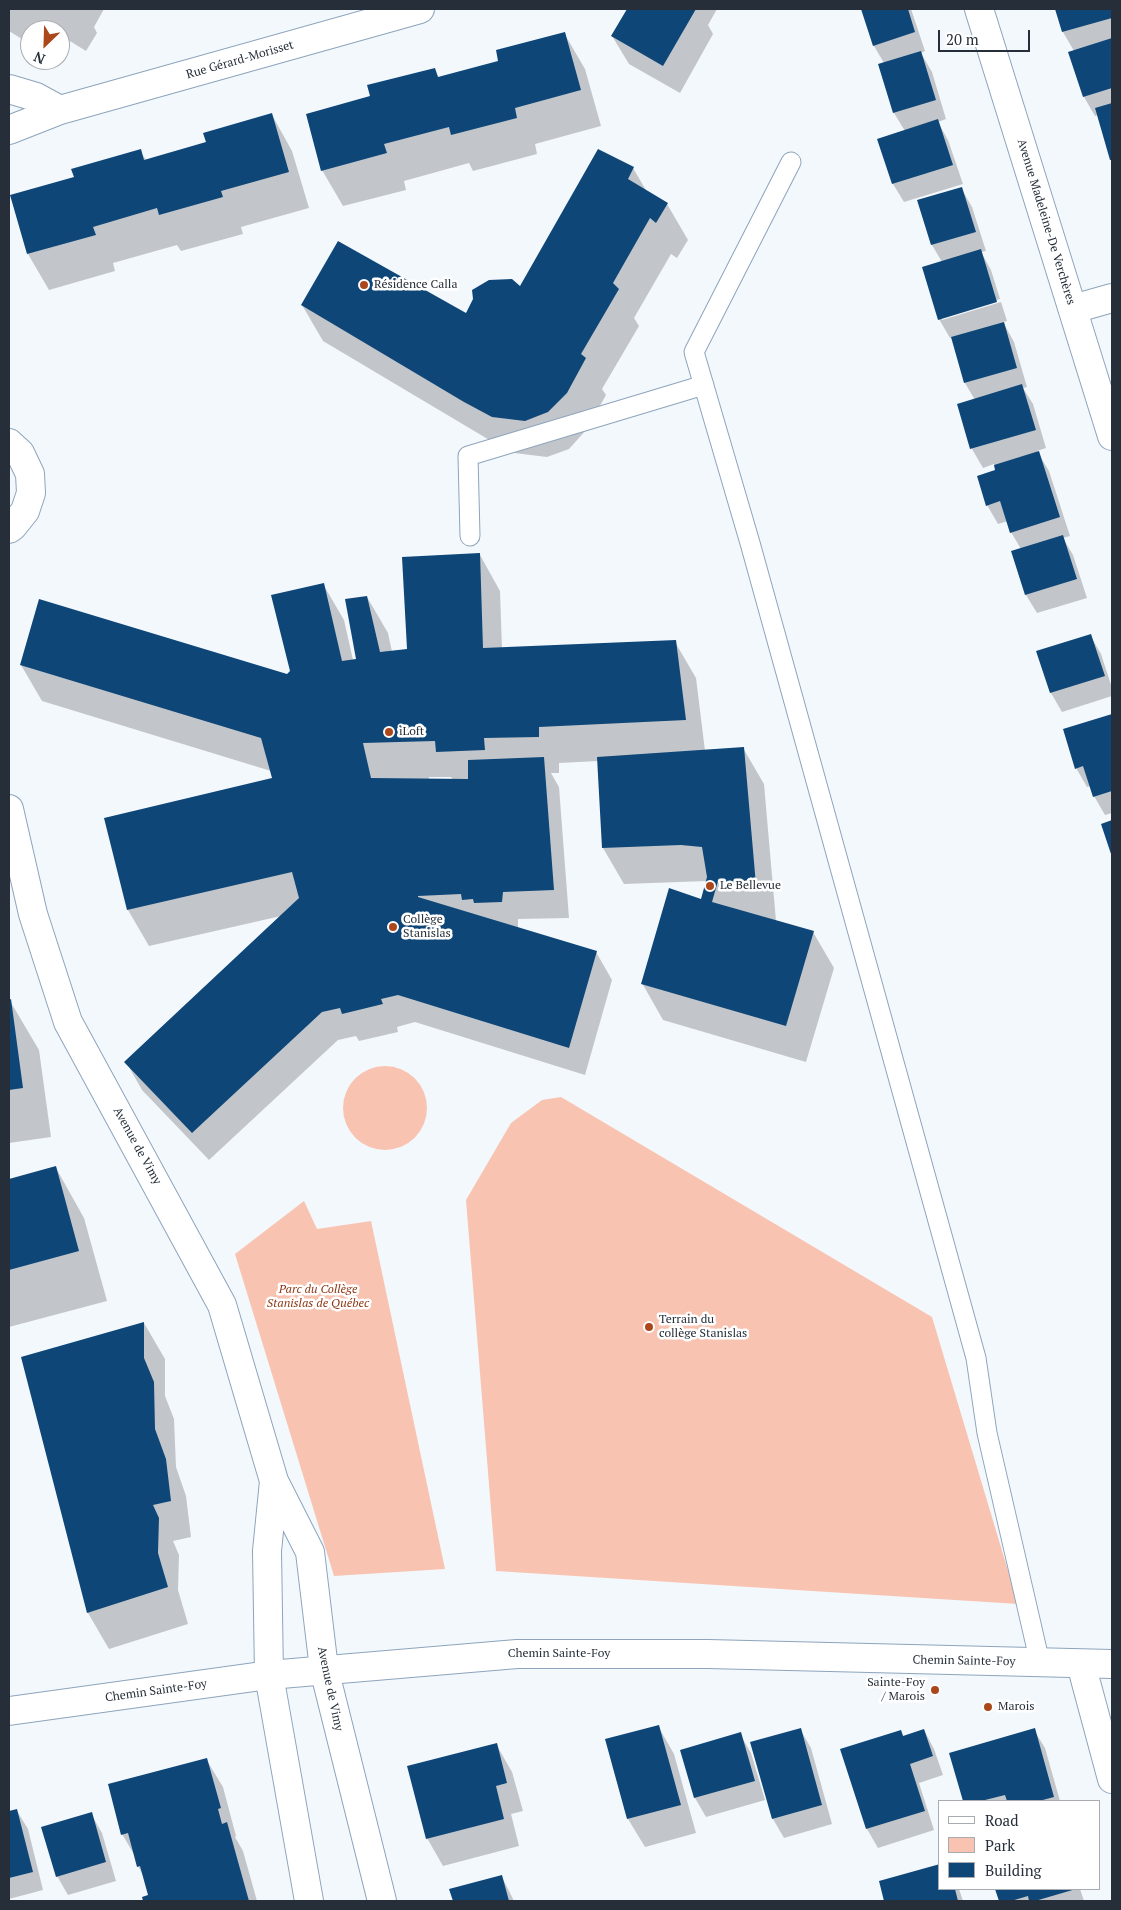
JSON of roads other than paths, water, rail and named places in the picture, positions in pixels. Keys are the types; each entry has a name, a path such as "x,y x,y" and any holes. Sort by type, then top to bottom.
{"street":[{"name":"Rue Gérard-Morisset","path":"9,130 60,110 420,9"},
{"name":"Avenue Madeleine-De Verchères","path":"979,9 1112,436"},
{"path":"9,88 36,97 60,110"},
{"path":"1073,309 1112,298"},
{"path":"9,443 20,453 30,474 31,493 25,511 9,529"},
{"name":"Avenue de Vimy","path":"9,809 33,914 68,1022 222,1305 274,1481 310,1552 324,1669 382,1901"},
{"name":"Avenue de Vimy","path":"274,1481 267,1551 269,1675 309,1901"},
{"name":"Chemin Sainte-Foy","path":"9,1711 269,1675 517,1654 708,1654 1112,1664"},
{"path":"1081,1664 1112,1779"}],"lane":[{"path":"791,162 694,352 750,544 976,1358 987,1433 1040,1663"},
{"path":"470,536 468,456 704,385"}],"place":[{"name":"Résidence Calla","path":"364,285"},
{"name":"iLoft","path":"389,732"},
{"name":"Le Bellevue","path":"710,886"},
{"name":"Collège Stanislas","path":"393,927"},
{"name":"Terrain du collège Stanislas","path":"649,1327"},
{"name":"Sainte-Foy / Marois","path":"935,1690"},
{"name":"Marois","path":"988,1707"}],"park label":[{"name":"Parc du Collège Stanislas de Québec","path":"318,1297"}]}
